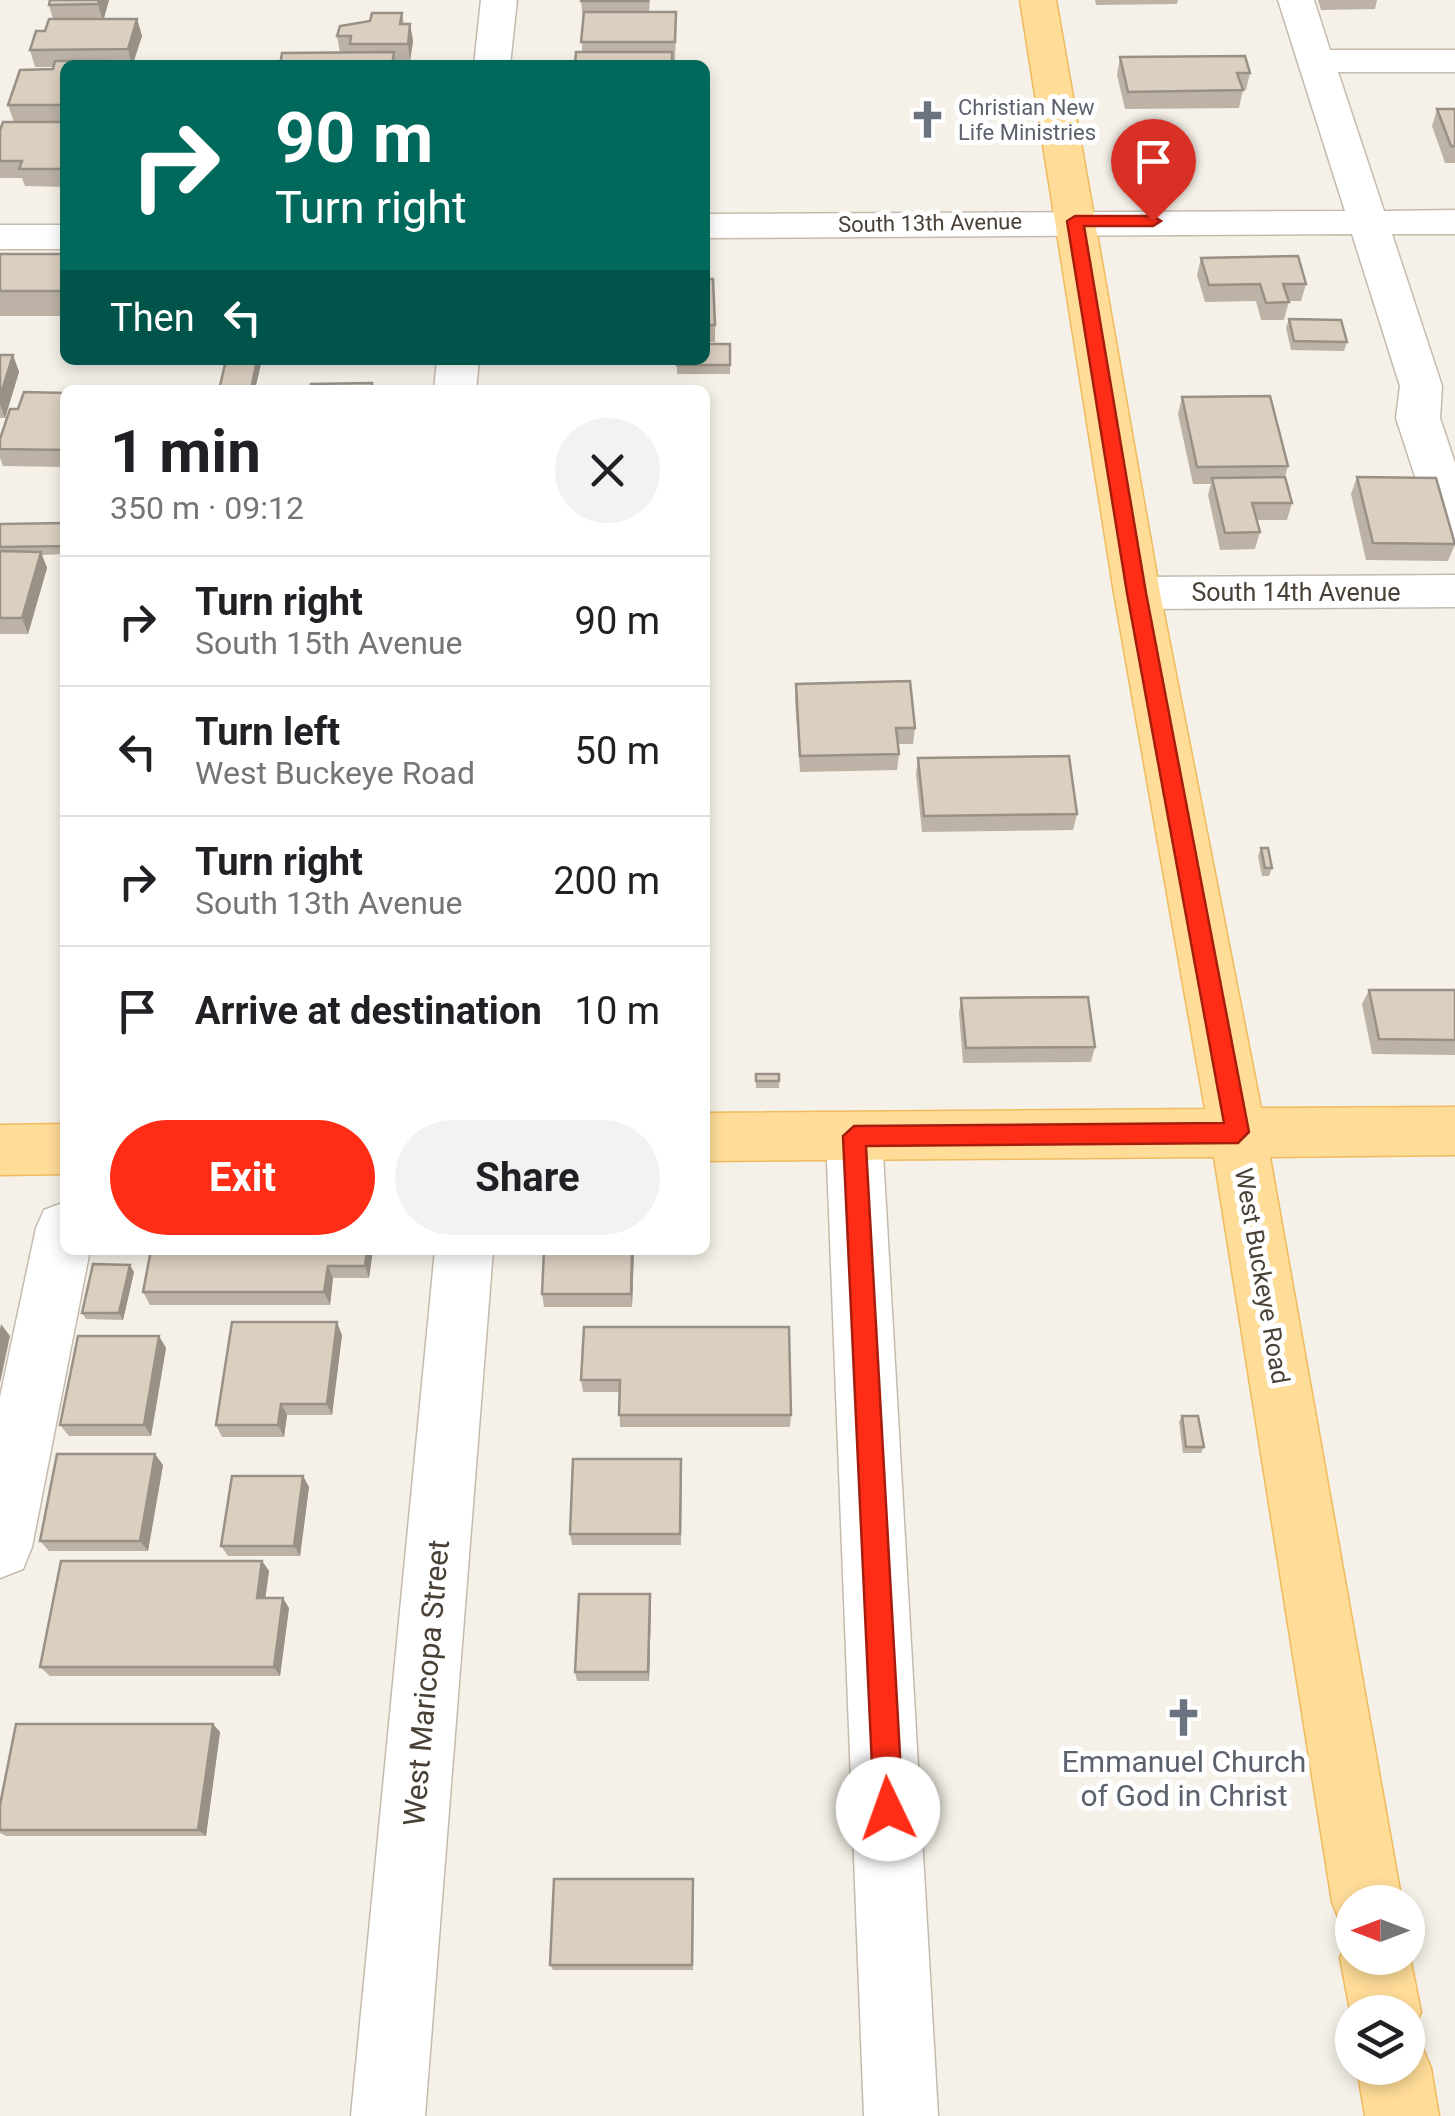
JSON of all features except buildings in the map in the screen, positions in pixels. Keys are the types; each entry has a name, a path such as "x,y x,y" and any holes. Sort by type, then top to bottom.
{"main road":[{"name":"West Buckeye Road","path":"1038,0 1137,593 1238,1132 1363,1885"},
{"path":"710,1137 1455,1130"},
{"path":"0,1150 60,1149"},
{"path":"1397,2085 1402,2116"}],"street":[{"path":"493,60 499,0"},
{"path":"1296,0 1371,223 1420,386 1418,418 1455,529"},
{"path":"1317,61 1455,60"},
{"name":"South 13th Avenue","path":"710,226 1075,221 1455,222"},
{"path":"0,237 60,236"},
{"name":"South 14th Avenue","path":"1137,593 1455,591"},
{"path":"854,1136 901,2116"},
{"path":"0,1547 60,1253"},
{"name":"West Maricopa Street","path":"388,2116 464,1255"}],"place":[{"name":"Christian New Life Ministries","path":"928,120"},
{"name":"Emmanuel Church of God in Christ","path":"1184,1717"}],"route":[{"path":"888,1809 854,1136 1238,1132 1137,593 1075,221 1153,221"}]}
